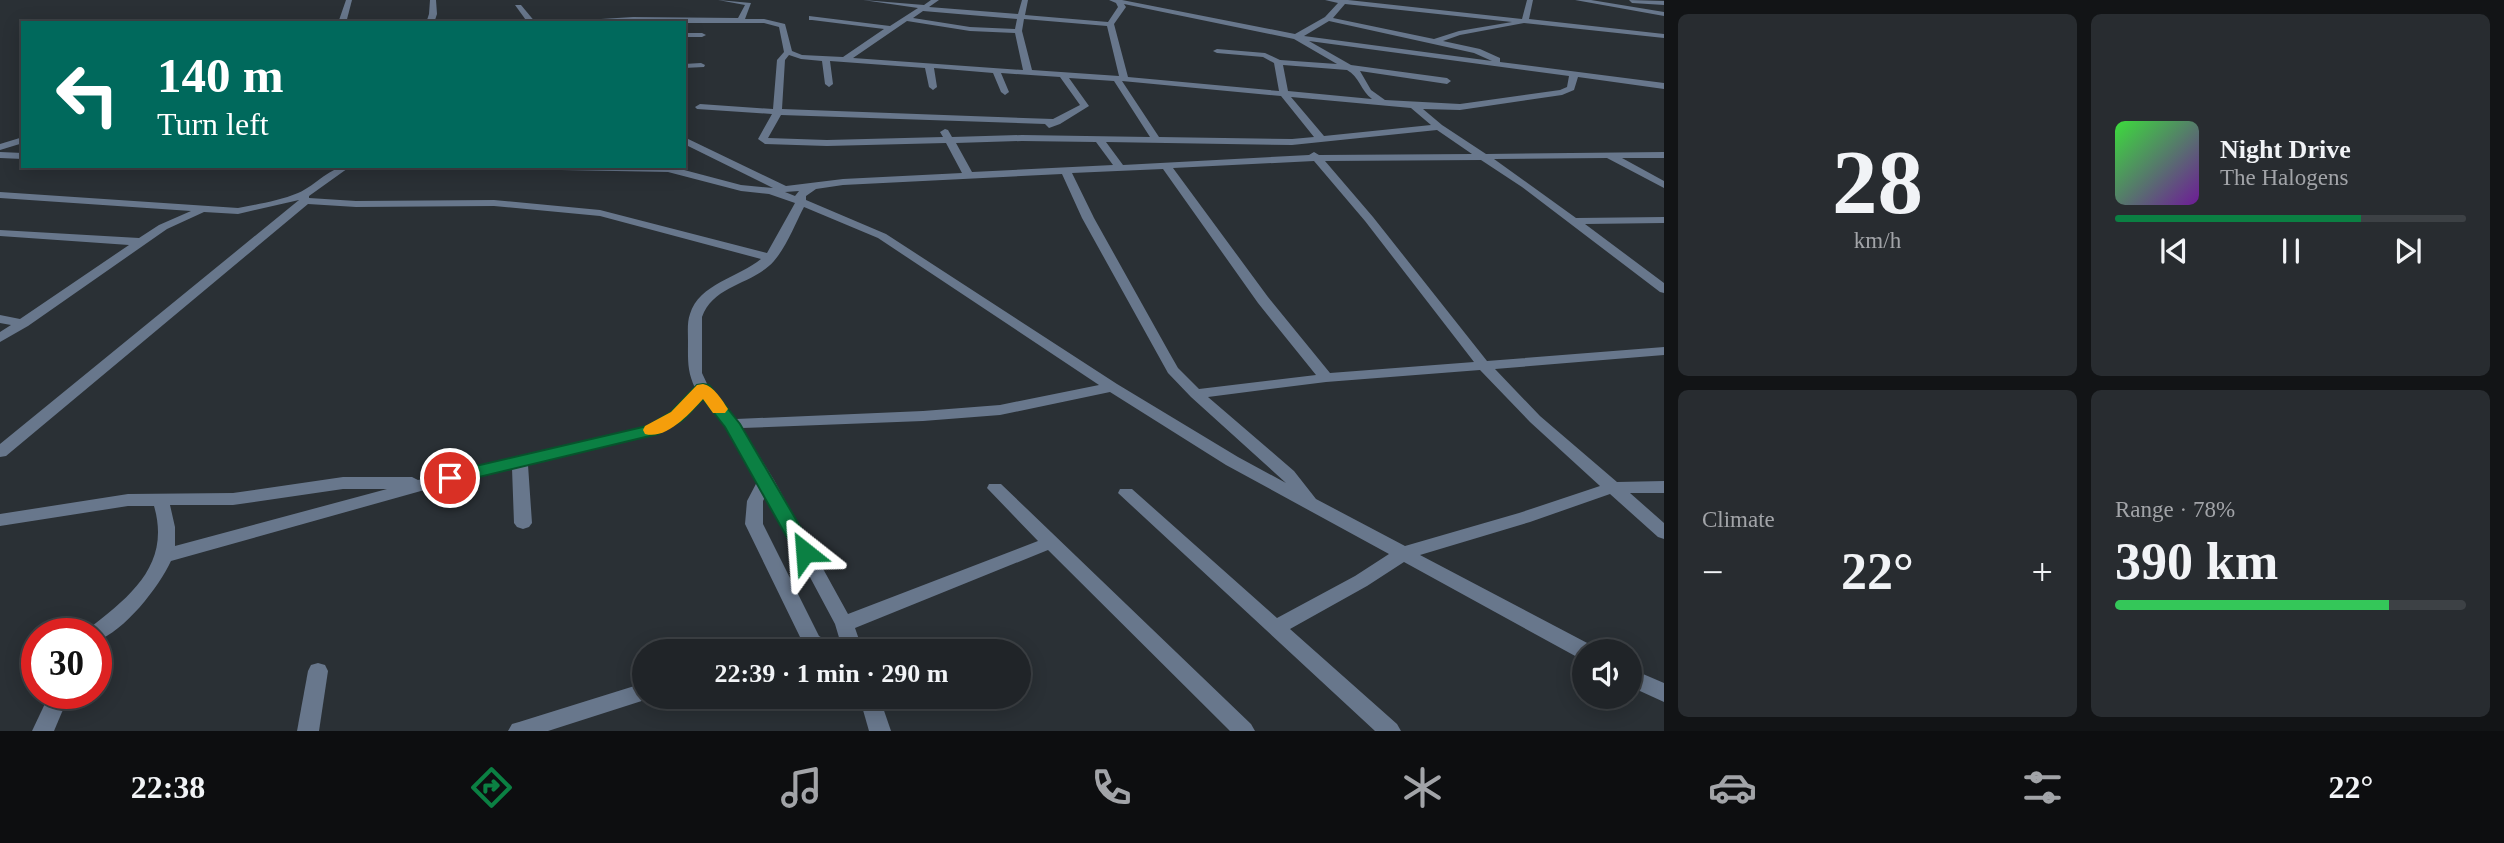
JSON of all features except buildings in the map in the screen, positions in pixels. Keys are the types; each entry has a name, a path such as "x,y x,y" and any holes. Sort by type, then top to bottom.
{"street":[{"path":"342,21 349,0"},
{"path":"431,21 433,0"},
{"path":"720,0 745,1 749,5 741,19"},
{"path":"866,0 997,17 1021,16 1110,24"},
{"path":"844,61 936,0"},
{"path":"1025,0 1018,31 1028,72"},
{"path":"1328,0 1526,19 1664,36"},
{"path":"1296,37 1328,19 1345,0"},
{"path":"1434,41 1459,33 1519,23 1526,19 1530,0"},
{"path":"1578,0 1664,3"},
{"path":"1157,141 1120,79 1110,24 1117,3 1296,37 1664,86"},
{"path":"1582,25 1612,3"},
{"path":"1612,3 1664,15"},
{"path":"518,6 530,21"},
{"path":"812,18 891,28"},
{"path":"675,21 741,19 779,24 788,52"},
{"path":"906,19 970,29 1018,31"},
{"path":"1328,19 1489,55 1501,65"},
{"path":"686,35 702,35"},
{"path":"1296,37 1359,74 1368,93 1384,104"},
{"path":"1398,50 1414,37"},
{"path":"1217,51 1265,55 1278,62 1346,67 1447,81"},
{"path":"788,52 826,60 1120,79 1413,106 1460,107 1547,95 1567,90 1573,83 1574,74"},
{"path":"788,52 781,60 777,113 763,139 765,141 827,143 1022,138 1256,142 1302,141 1439,127"},
{"path":"826,60 829,84"},
{"path":"1278,62 1284,94 1321,139"},
{"path":"686,66 701,65"},
{"path":"929,66 933,87"},
{"path":"996,71 1005,92"},
{"path":"1022,138 1085,106 1063,75"},
{"path":"1413,106 1664,289"},
{"path":"700,107 777,113 1057,122"},
{"path":"938,118 968,175"},
{"path":"3,145 21,140"},
{"path":"1099,140 1120,167"},
{"path":"686,141 801,202 882,236 1112,387 1232,461 1572,644"},
{"path":"1171,141 1192,163"},
{"path":"1302,141 1369,219 1485,367 1535,419 1664,533"},
{"path":"1256,142 1274,160"},
{"path":"614,168 668,169 741,188 776,189 843,182 1274,160 1314,154 1337,158 1664,155"},
{"path":"0,155 21,156"},
{"path":"1610,155 1664,186"},
{"path":"1165,165 1263,300 1326,378"},
{"path":"0,452 343,168"},
{"path":"1066,171 1088,218 1173,370 1196,394 1288,475 1316,507"},
{"path":"812,187 800,195 801,202 770,257 754,271 721,286 699,307 695,317 695,373 703,389 732,424 766,480 844,624 849,639"},
{"path":"0,195 239,211 304,198 356,204 468,201 589,212 668,229 770,257"},
{"path":"0,338 140,242 174,221 206,210"},
{"path":"1574,221 1664,220"},
{"path":"0,233 140,242"},
{"path":"0,319 23,323"},
{"path":"1196,394 1326,378 1664,351"},
{"path":"732,424 1000,410 1112,387"},
{"path":"164,556 428,483 652,430 677,416 703,389"},
{"path":"520,461 523,523"},
{"path":"766,480 755,500 754,524 816,639"},
{"path":"0,520 105,502 233,499 368,481 428,483"},
{"path":"1277,627 1361,581 1404,553 1524,518 1611,488 1664,487"},
{"path":"995,488 1244,731"},
{"path":"1126,493 1390,731"},
{"path":"112,620 147,587 164,556 167,531 159,499"},
{"path":"844,624 1052,542"},
{"path":"307,731 318,671"},
{"path":"1642,682 1664,693"},
{"path":"519,731 632,696"},
{"path":"43,731 53,709"},
{"path":"873,709 880,731"}],"slow traffic":[{"path":"651,430 667,424 703,389 719,409"}],"route":[{"path":"450,478 652,430 677,416 703,389 732,424 805,552"}]}
